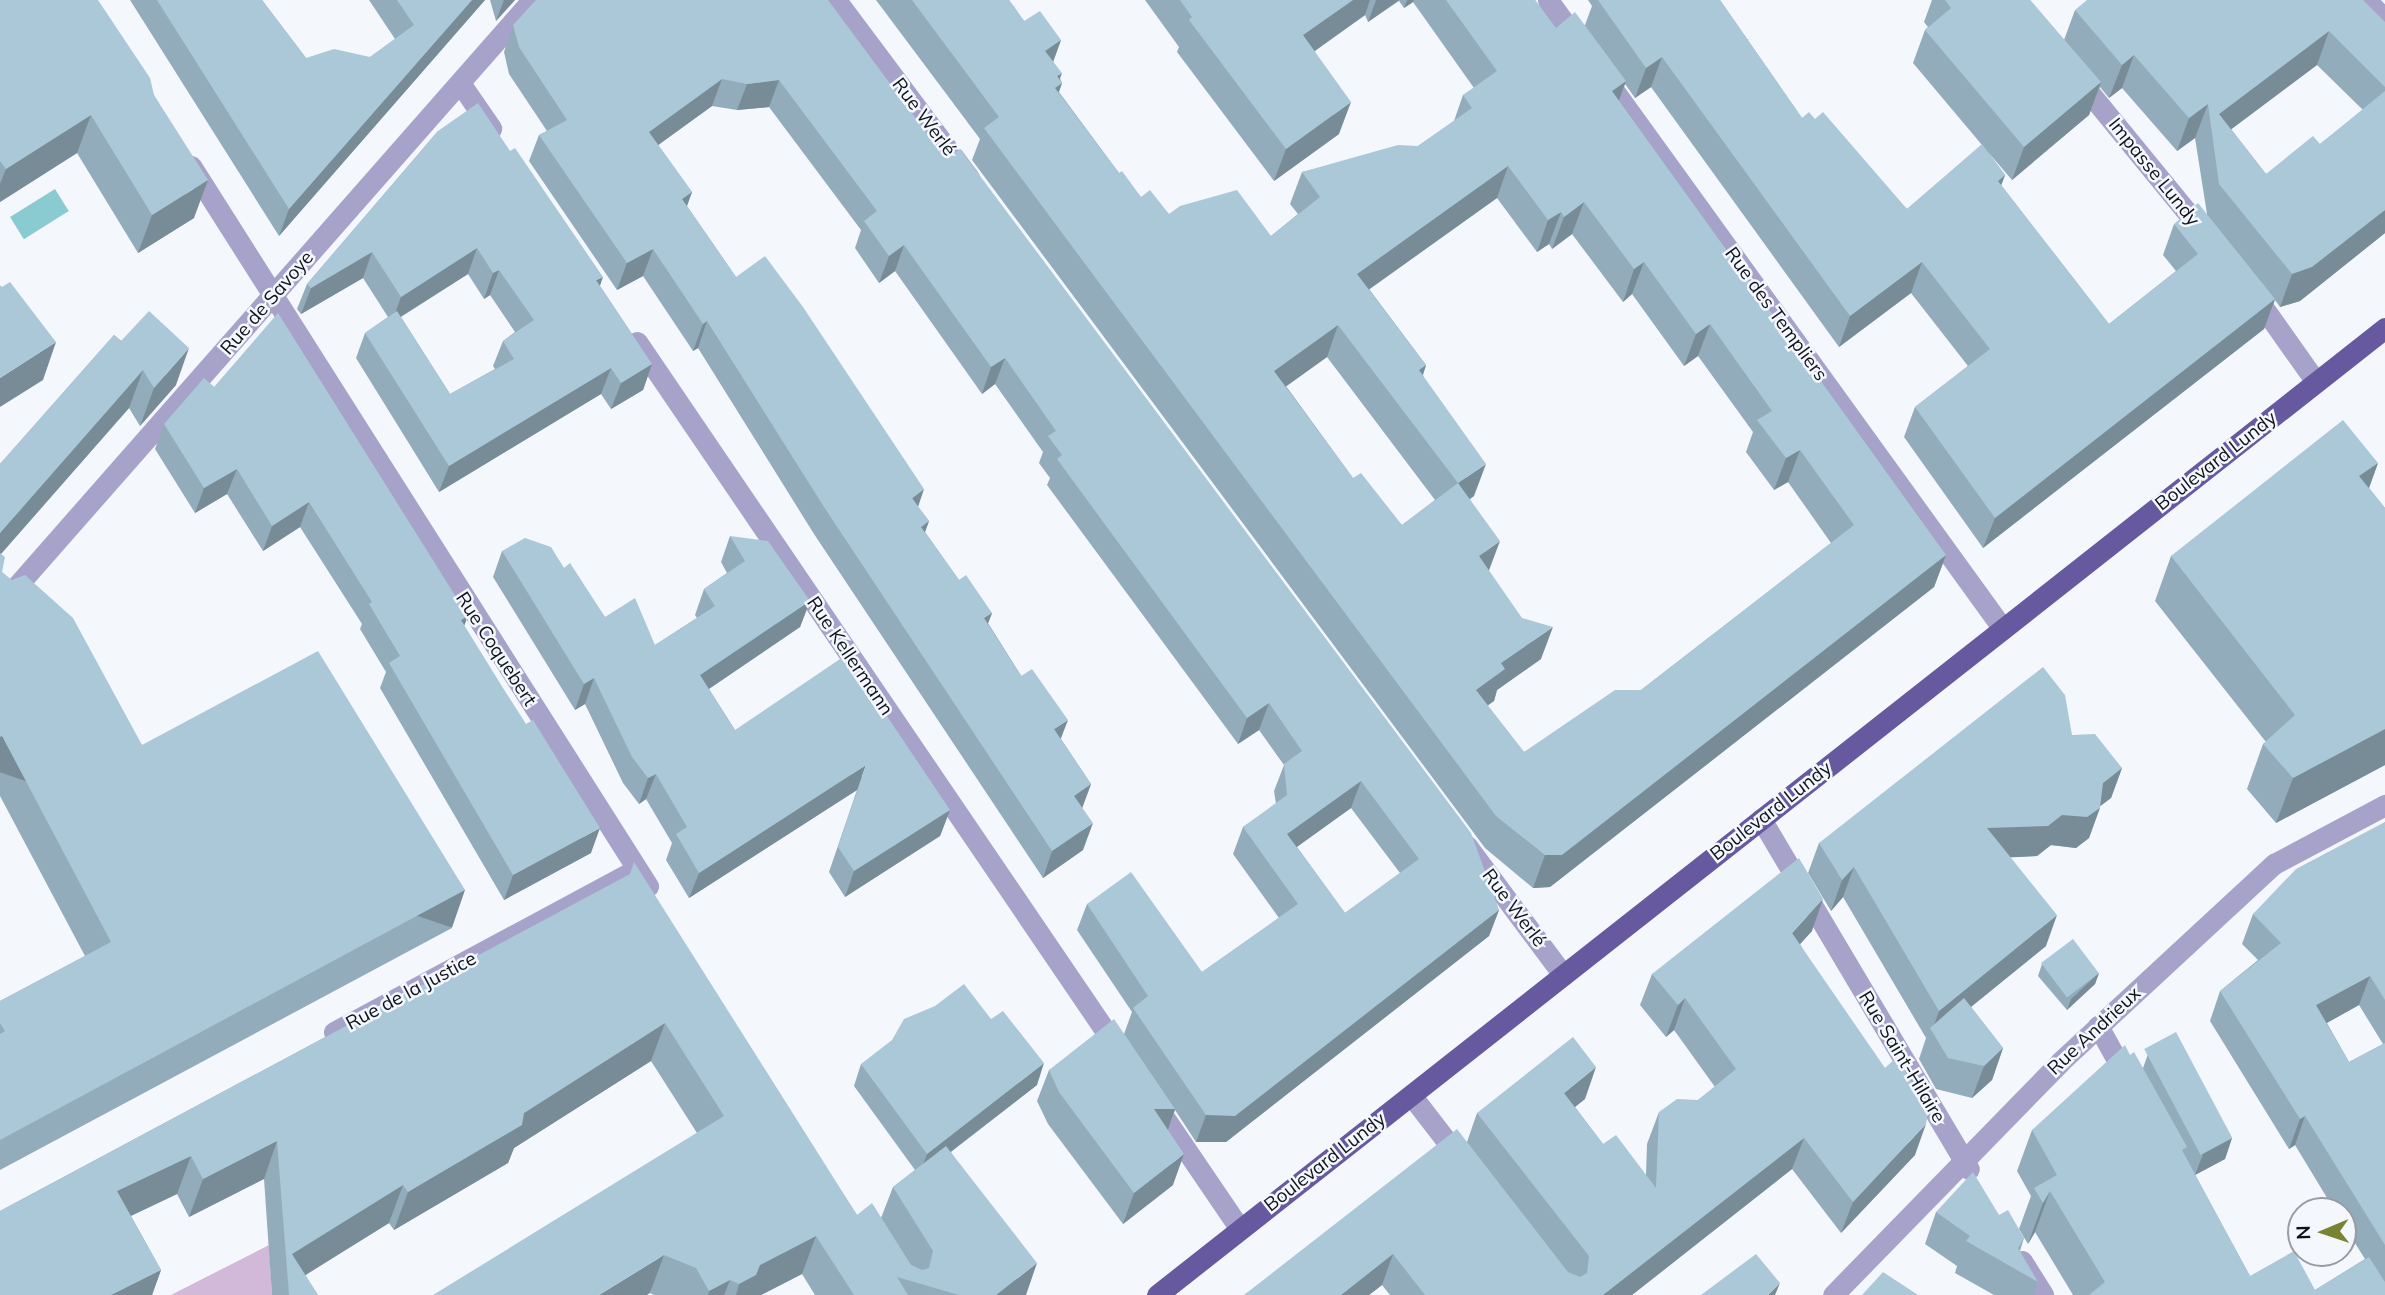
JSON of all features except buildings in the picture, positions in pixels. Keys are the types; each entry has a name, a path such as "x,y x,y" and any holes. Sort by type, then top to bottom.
{"main road":[{"name":"Boulevard Lundy","path":"1157,1295 2385,328"}],"street":[{"name":"Rue de Savoye","path":"0,605 531,0"},
{"name":"Rue Werlé","path":"836,0 978,190"},
{"name":"Rue des Templiers","path":"1548,0 2003,629"},
{"path":"2366,0 2385,19"},
{"name":"Impasse Lundy","path":"2068,66 2219,252"},
{"path":"460,83 507,151"},
{"name":"Rue Coquebert","path":"177,143 272,297 658,902"},
{"path":"2237,273 2316,382"},
{"name":"Rue Kellermann","path":"625,324 1130,1067"},
{"name":"Rue Andrieux","path":"1833,1295 1962,1159 2098,1026 2274,863 2385,805"},
{"name":"Rue Saint-Hilaire","path":"1761,819 1977,1184"},
{"name":"Rue Werlé","path":"1452,826 1563,975"},
{"name":"Rue de la Justice","path":"317,1041 636,869"},
{"path":"2098,1026 2134,1092"},
{"path":"1145,1090 1240,1229"},
{"path":"1410,1095 1474,1177"},
{"path":"2010,1240 2042,1295"}],"shaded area":[{"path":"269,1245 272,1295 171,1295"}],"water":[{"path":"55,189 69,211 24,239 10,217"}]}
